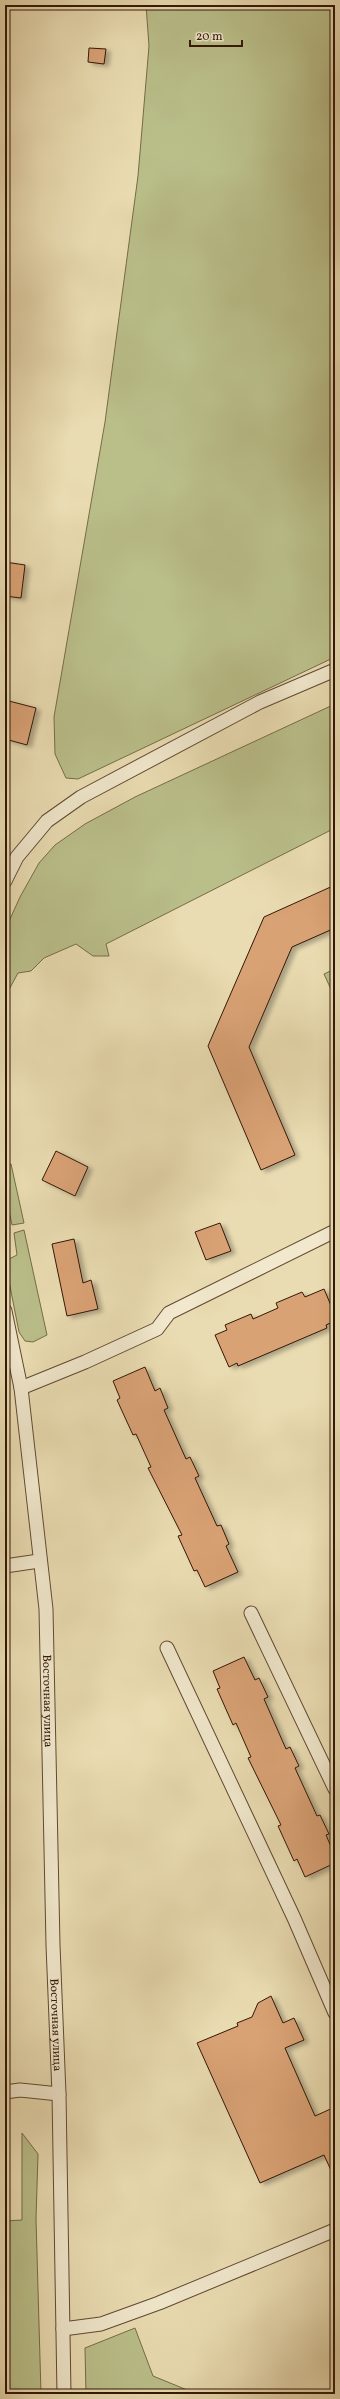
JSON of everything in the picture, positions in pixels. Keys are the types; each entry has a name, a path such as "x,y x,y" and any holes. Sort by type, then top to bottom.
{"street":[{"path":"5,881 17,857 47,821 81,797 260,702 335,670"},
{"path":"21,1388 85,1362 157,1328 169,1313 335,1232"},
{"name":"Восточная улица","path":"5,1311 21,1388 46,1616 53,1945 59,2094 64,2394"},
{"path":"5,1566 39,1561"},
{"path":"251,1613 335,1789"},
{"path":"167,1648 294,1918 335,2013"},
{"path":"5,2092 20,2090 59,2094"},
{"path":"63,2329 101,2324 160,2303 335,2230"}],"green space":[{"path":"146,5 335,5 335,657 78,779 66,778 55,754 54,717 105,422 138,176 149,46"},
{"path":"335,704 335,828 106,944 109,956 93,956 76,944 44,958 31,971 18,973 5,997 5,930 20,897 39,863 55,845 85,824 135,797"},
{"path":"335,969 335,998 324,974"},
{"path":"11,1164 24,1223 12,1225 5,1192 5,1166"},
{"path":"24,1230 47,1335 33,1342 25,1341 19,1332 5,1261 17,1255 14,1233"},
{"path":"22,2133 38,2154 36,2219 41,2394 5,2394 5,2221 22,2220"},
{"path":"135,2328 153,2376 197,2394 86,2394 85,2348"}],"building":[{"path":"89,48 106,49 104,64 88,62"},
{"path":"5,562 25,565 21,598 5,596"},
{"path":"5,700 36,708 27,745 5,739"},
{"path":"335,885 335,928 292,947 249,1047 295,1155 261,1170 208,1046 264,917"},
{"path":"56,1151 88,1167 75,1196 42,1180"},
{"path":"220,1223 231,1251 206,1260 195,1232"},
{"path":"74,1239 83,1283 91,1280 98,1309 67,1316 52,1244"},
{"path":"324,1289 335,1315 335,1321 326,1325 327,1328 238,1366 237,1363 229,1367 215,1335 227,1330 225,1325 251,1314 253,1319 278,1308 276,1303 302,1292 305,1297"},
{"path":"145,1367 155,1391 160,1388 168,1408 164,1410 186,1459 190,1457 199,1476 195,1478 217,1526 221,1525 229,1544 226,1546 238,1572 205,1587 197,1570 194,1571 178,1536 182,1535 148,1468 151,1467 136,1434 133,1435 117,1400 120,1398 113,1381"},
{"path":"244,1657 255,1680 259,1678 268,1697 264,1699 286,1749 290,1747 299,1766 295,1768 317,1816 320,1815 329,1834 326,1835 335,1856 335,1863 305,1877 297,1859 294,1861 278,1826 281,1825 248,1758 251,1757 236,1723 233,1725 217,1689 220,1688 213,1671"},
{"path":"271,1996 283,2023 294,2018 304,2040 285,2048 315,2116 335,2107 335,2179 324,2155 260,2183 197,2043 238,2026 237,2023 252,2017 258,2003"}]}
